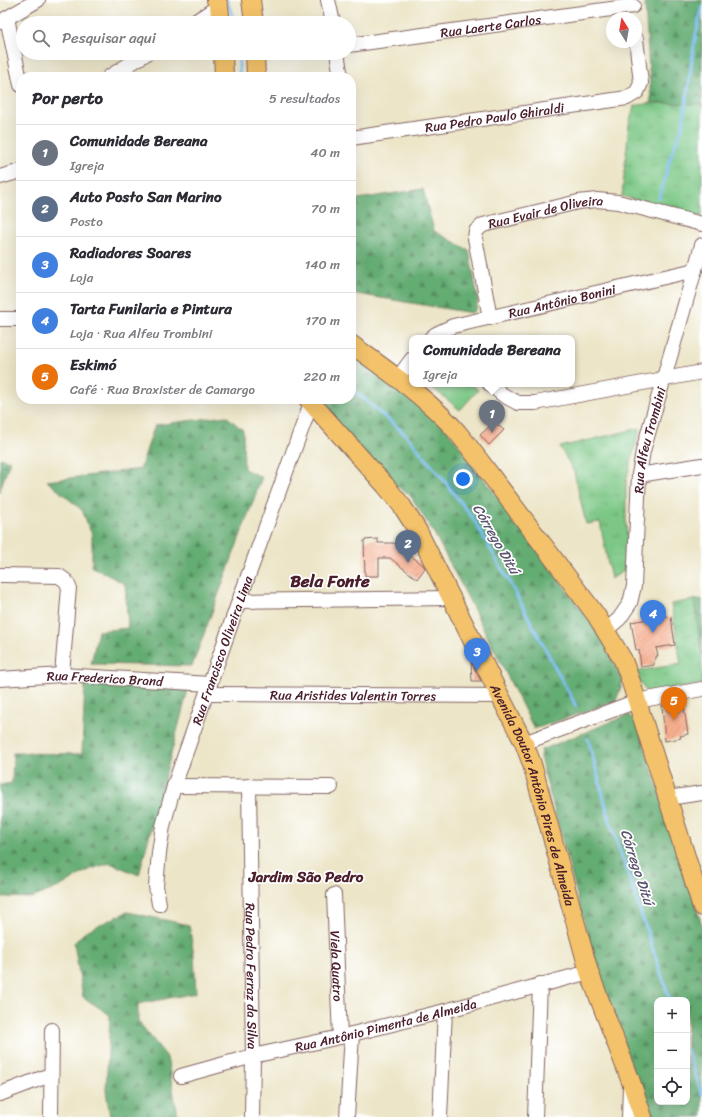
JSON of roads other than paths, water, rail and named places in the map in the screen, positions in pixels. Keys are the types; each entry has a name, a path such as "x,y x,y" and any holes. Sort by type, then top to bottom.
{"main road":[{"path":"251,0 253,16"},
{"path":"223,60 224,72"},
{"path":"255,60 256,72"},
{"path":"356,348 398,378 433,408 468,444 606,630 623,660 700,898"},
{"name":"Avenida Doutor Antônio Pires de Almeida","path":"313,404 385,485 402,506 418,531 524,743 532,764 589,972 643,1117"}],"street":[{"path":"18,72 4,20 38,0"},
{"path":"328,0 331,16"},
{"name":"Rua Laerte Carlos","path":"356,44 633,8"},
{"path":"206,16 218,10"},
{"name":"Rua Pedro Paulo Ghiraldi","path":"356,137 627,98 637,92 640,83 637,48"},
{"path":"120,72 137,60"},
{"path":"338,60 340,72"},
{"path":"0,177 16,172"},
{"name":"Rua Evair de Oliveira","path":"490,318 475,238 476,231 484,225 578,202 598,200 618,202 702,224"},
{"name":"Rua Alfeu Trombini","path":"606,630 619,619 630,603 634,586 639,475 643,451 702,245"},
{"name":"Rua Antônio Bonini","path":"439,335 453,326 695,270"},
{"path":"0,319 16,319"},
{"path":"398,378 409,363"},
{"path":"494,387 503,395 518,403 535,403 702,372"},
{"name":"Rua Francisco Oliveira Lima","path":"159,904 156,886 159,853 163,826 174,786 309,404"},
{"path":"639,475 702,464"},
{"path":"0,575 59,576 66,581 69,587 62,675"},
{"path":"239,601 451,598"},
{"name":"Rua Frederico Brand","path":"0,678 62,675 209,689"},
{"name":"Rua Aristides Valentin Torres","path":"209,689 500,696"},
{"path":"524,743 637,702 702,689"},
{"path":"174,786 331,787"},
{"name":"Rua Pedro Ferraz da Silva","path":"249,786 253,1056 252,1117"},
{"path":"668,798 702,793"},
{"name":"Viela Quatro","path":"334,895 346,1035 347,1117"},
{"name":"Rua Antônio Pimenta de Almeida","path":"181,1076 253,1056 445,1011 540,984 589,972"},
{"path":"535,1117 540,984"},
{"path":"440,1117 445,1011"},
{"path":"51,1117 50,1075 52,1030"},
{"path":"0,1094 50,1075"},
{"path":"629,1117 630,1079"}],"waterway":[{"name":"Córrego Ditú","path":"227,0 233,16"},
{"path":"659,198 671,156 683,125 695,39 702,7"},
{"name":"Córrego Ditú","path":"239,60 240,72"},
{"name":"Córrego Ditú","path":"356,392 406,435 472,517 510,583 576,706"},
{"name":"Córrego Ditú","path":"588,739 610,821 669,997"},
{"name":"Córrego Ditú","path":"690,1059 702,1094"}],"place":[{"name":"Comunidade Bereana","path":"492,433"},
{"name":"Auto Posto San Marino","path":"408,563"},
{"name":"Tarta Funilaria e Pintura","path":"653,633"},
{"name":"Radiadores Soares","path":"477,671"},
{"name":"Eskimó","path":"674,720"}],"district":[{"name":"Bela Fonte","path":"330,581"},
{"name":"Jardim São Pedro","path":"306,877"}]}
